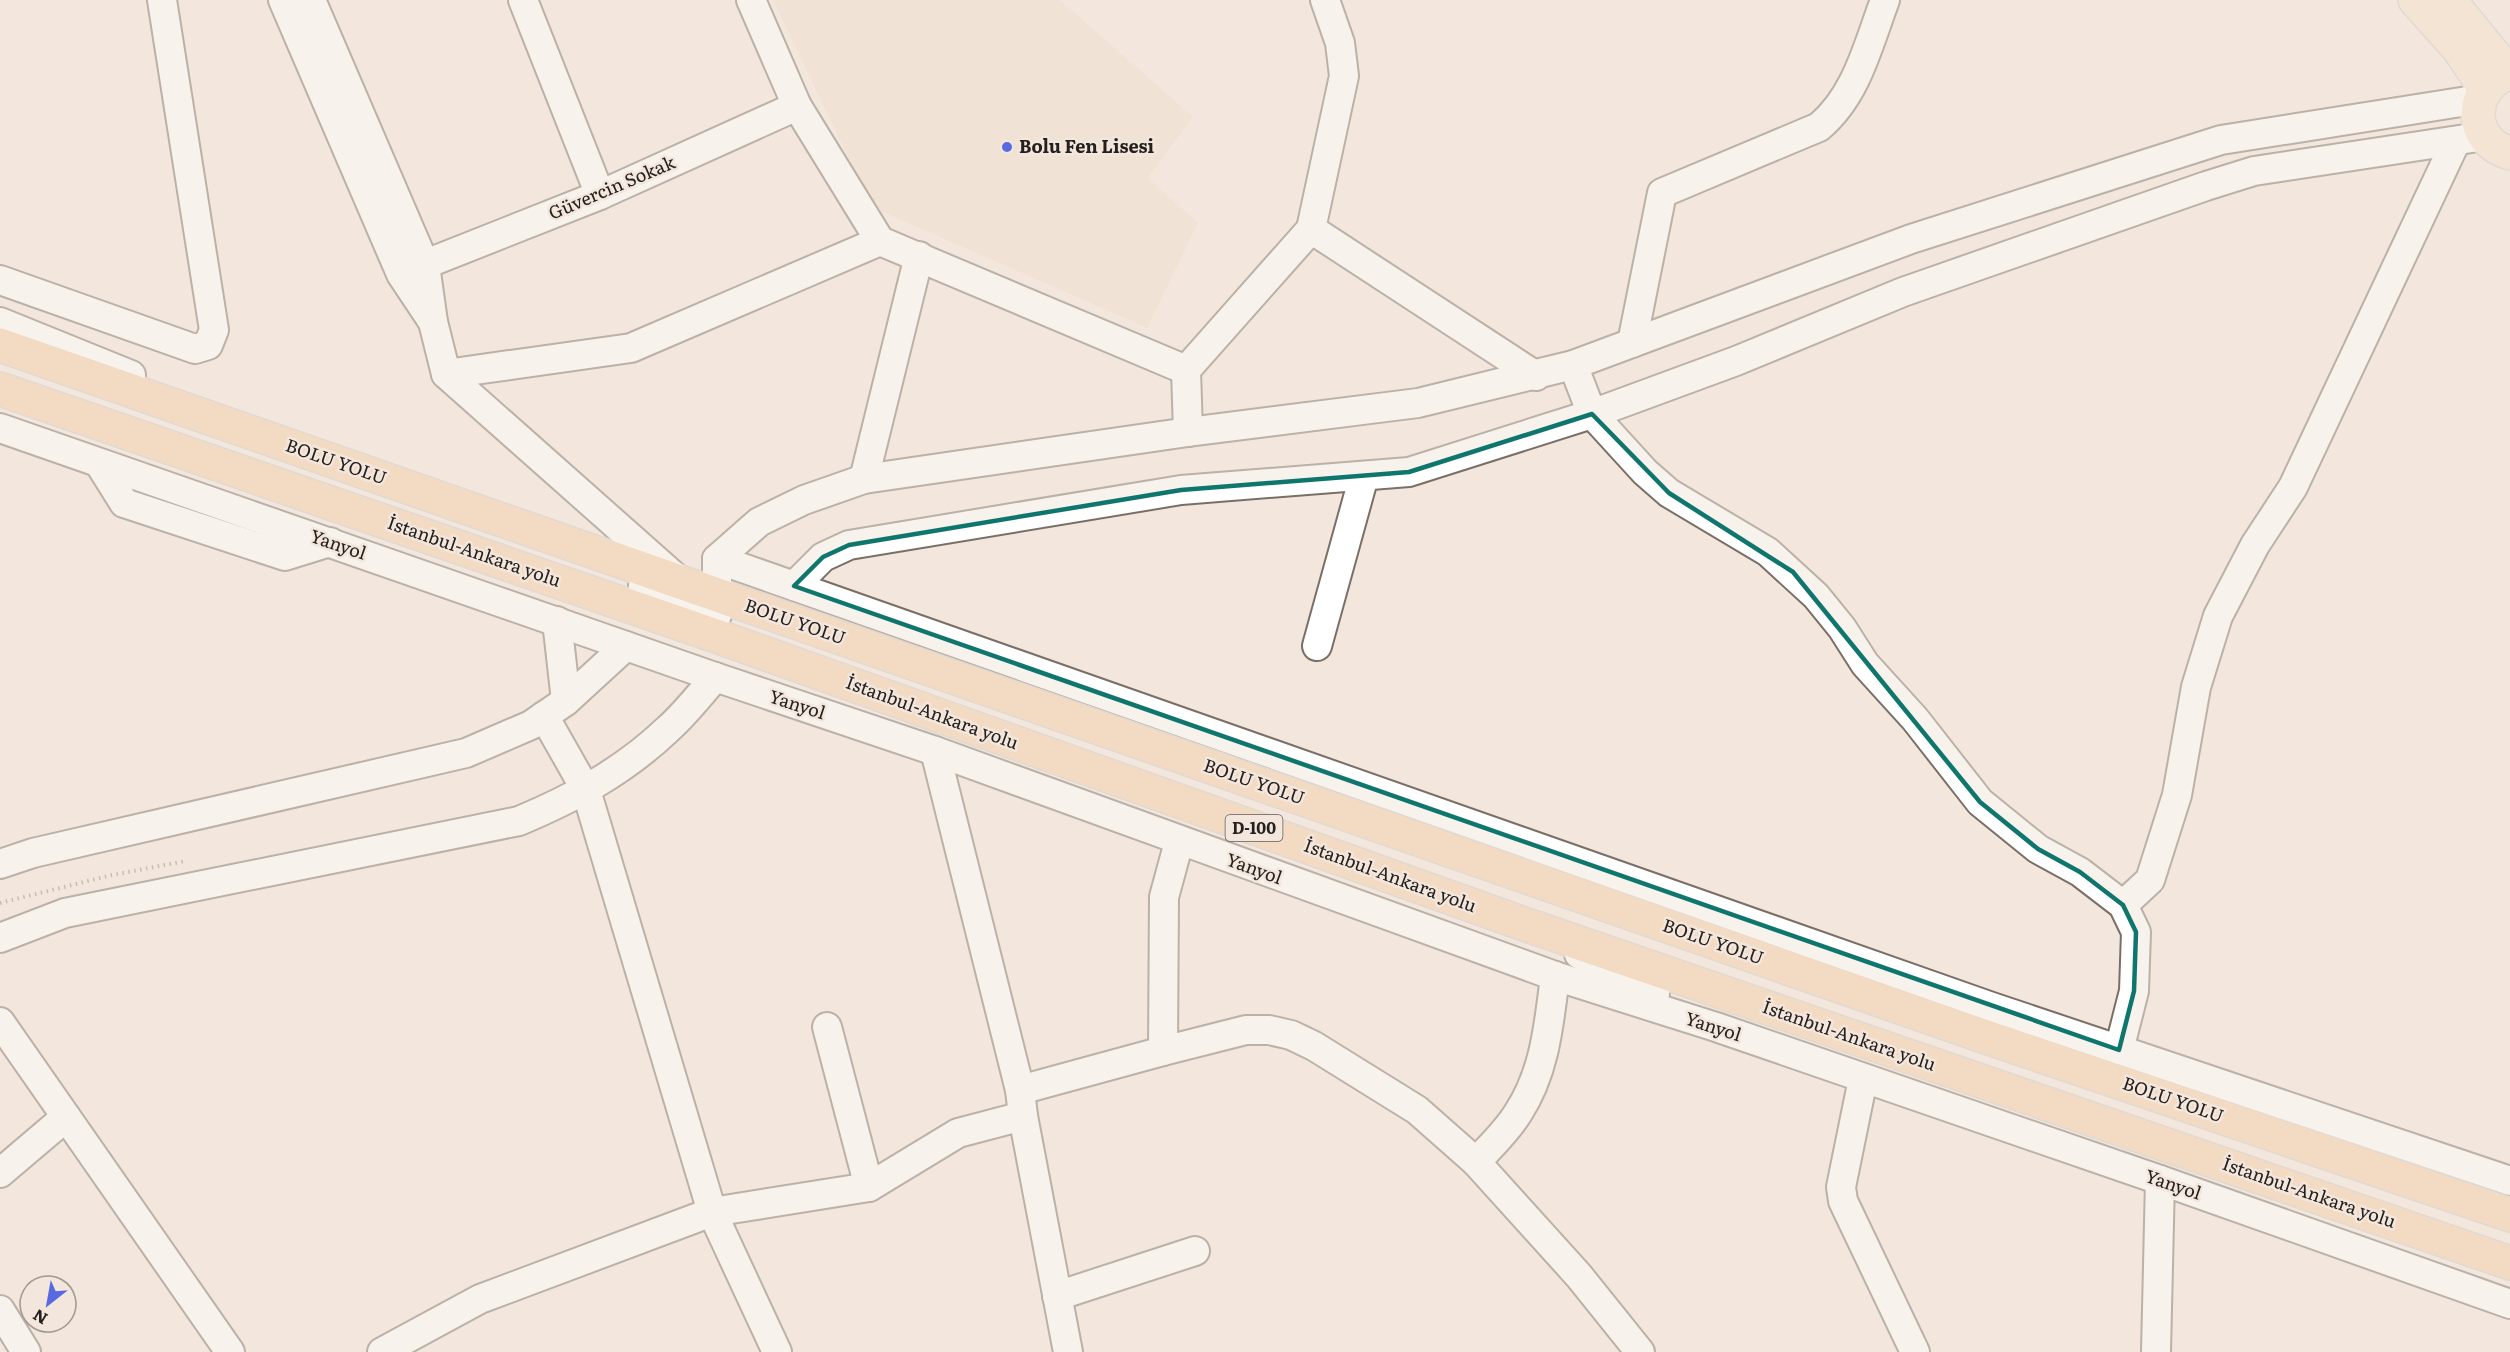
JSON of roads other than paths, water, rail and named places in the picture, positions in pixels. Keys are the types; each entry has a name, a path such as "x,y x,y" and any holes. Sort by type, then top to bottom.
{"highway":[{"name":"BOLU YOLU","path":"0,345 1987,1021 2510,1214"},
{"name":"İstanbul-Ankara yolu","path":"0,389 719,637 1527,926 2505,1262"}],"main road":[{"path":"2415,0 2459,49 2496,83"},
{"path":"2449,0 2496,83"},
{"path":"2484,144 2479,123 2496,83"}],"street":[{"path":"0,280 195,349 208,345 214,330 162,0"},
{"path":"283,0 413,270"},
{"path":"311,0 433,322 446,374 717,615"},
{"path":"523,0 600,195"},
{"path":"751,0 797,106 880,241 1186,370"},
{"path":"1188,432 1186,370 1311,230 1344,76 1340,43 1325,0"},
{"path":"1632,343 1662,193 1819,127 1836,113 1853,86 1885,0"},
{"path":"717,615 717,559 759,522 804,500 864,479 1188,432 1418,403 1536,376 1573,365 1911,239 2221,140 2496,83"},
{"name":"Güvercin Sokak","path":"413,270 600,195 797,106"},
{"path":"794,586 824,557 849,545 1181,490 1409,472 1592,414 1736,361 1902,292 2254,171 2484,144"},
{"path":"2123,905 2150,880 2177,795 2196,687 2218,616 2255,544 2293,487 2484,144"},
{"path":"1311,230 1536,376"},
{"path":"446,374 631,348 880,241"},
{"path":"864,479 919,256"},
{"path":"0,322 717,615"},
{"path":"1573,365 1592,414 1645,472 1669,493 1768,552 1793,572 1816,596 1842,628 1865,664 1915,719 1980,802 2037,849 2080,872 2123,905 2136,932 2134,991 2119,1050"},
{"name":"Yanyol","path":"0,428 715,677 935,751 1179,842 1555,976 1716,1027 2510,1304"},
{"path":"1317,646 1364,476"},
{"path":"717,559 1987,1021 2119,1050 2510,1181"},
{"path":"557,621 555,708 586,790 712,1212 777,1352"},
{"path":"0,864 33,853 466,753 501,740 555,708 626,646"},
{"path":"0,938 44,919 65,913 519,821 586,790 626,765 658,739 715,677"},
{"path":"935,751 1021,1103 1068,1352"},
{"path":"1163,1051 1164,897 1179,842"},
{"path":"1527,926 1716,1027"},
{"path":"1476,1162 1519,1112 1540,1068 1547,1038 1555,976"},
{"path":"0,1022 230,1352"},
{"path":"827,1027 869,1187"},
{"path":"382,1352 480,1299 712,1212 869,1187 958,1132 1021,1103 1163,1051 1246,1030 1269,1030 1291,1035 1417,1110 1476,1162 1579,1276 1640,1352"},
{"path":"1863,1079 1841,1186 1843,1201 1916,1352"},
{"path":"0,1173 66,1117"},
{"path":"2157,1352 2160,1180"},
{"path":"1057,1296 1195,1251"},
{"path":"0,1310 26,1352"}],"place":[{"name":"Bolu Fen Lisesi","path":"1007,147"}]}
